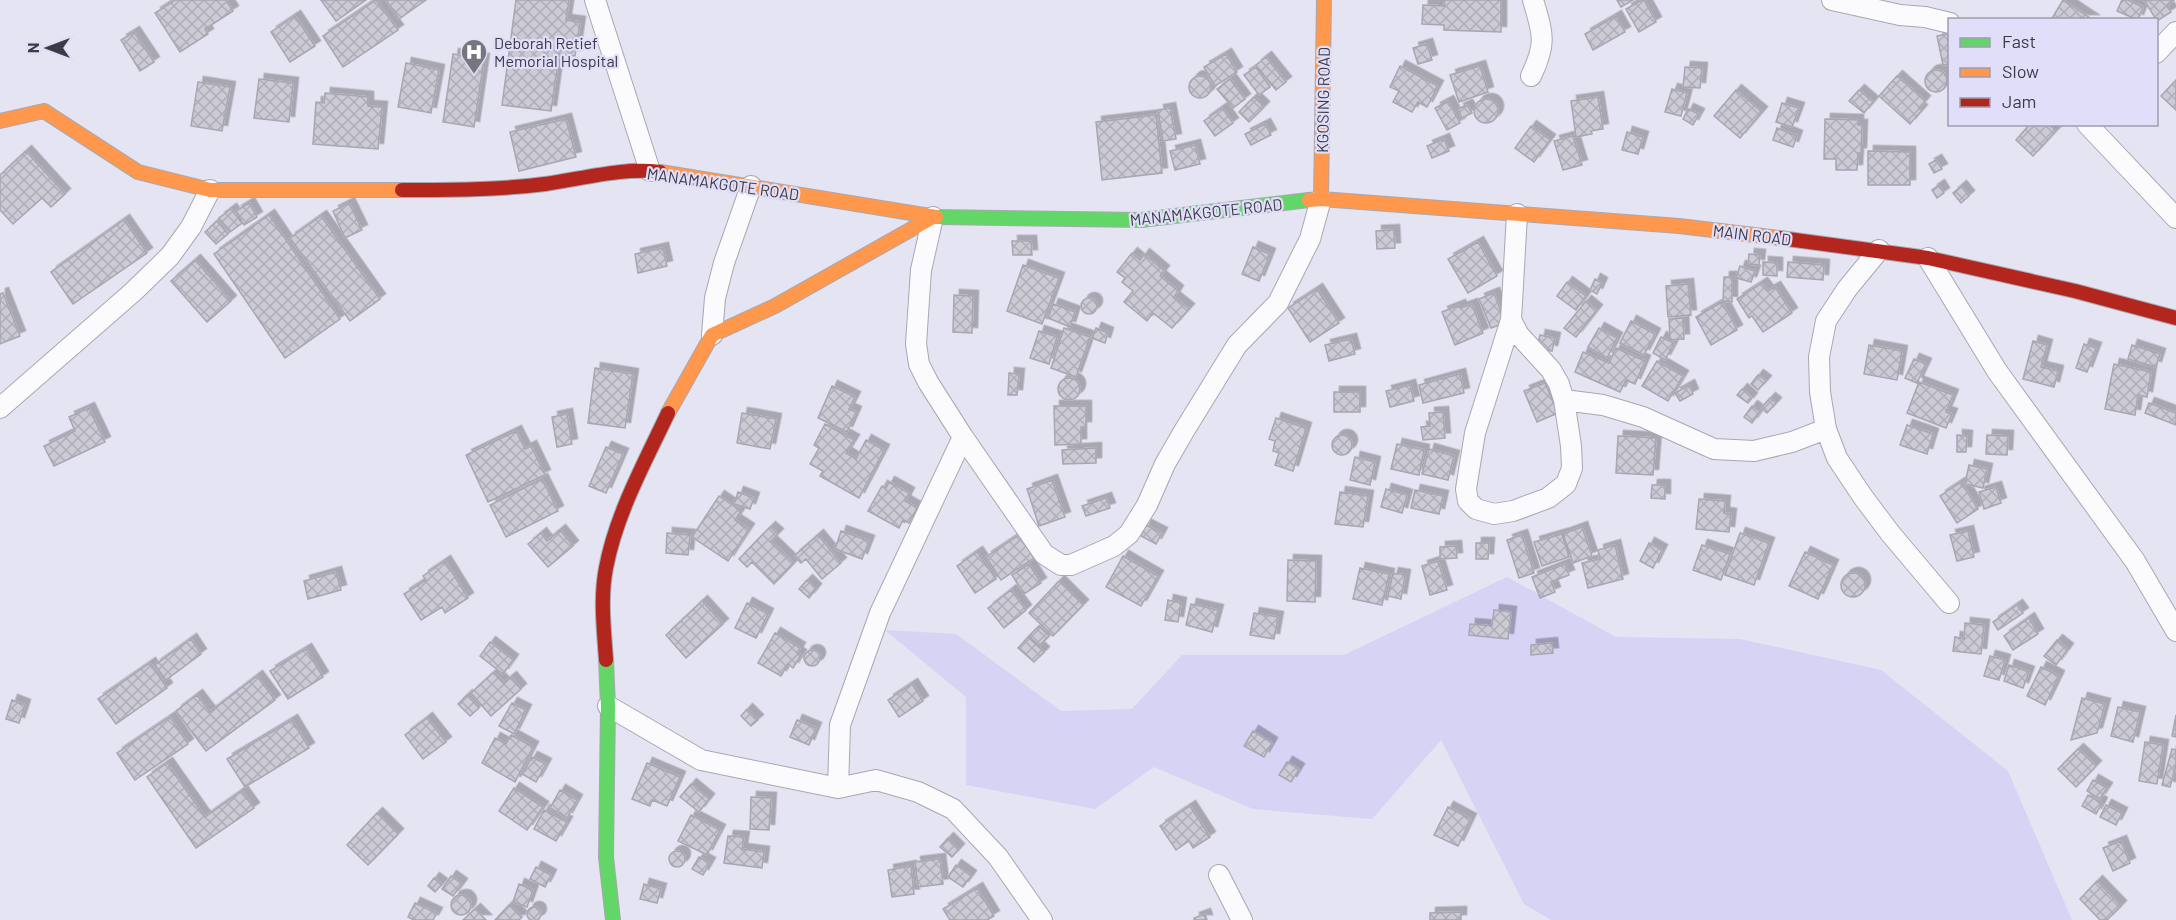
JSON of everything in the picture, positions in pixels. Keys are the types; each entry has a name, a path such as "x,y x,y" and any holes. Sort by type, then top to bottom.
{"street":[{"path":"595,0 650,171"},
{"name":"KGOSING ROAD","path":"1321,199 1324,0"},
{"path":"1531,76 1540,56 1543,34 1533,0"},
{"path":"1832,0 1948,23"},
{"path":"2158,51 2176,32"},
{"name":"MANAMAKGOTE ROAD","path":"0,121 44,111 138,172 210,190 448,190 542,184 650,171 933,217 1141,220 1321,199"},
{"path":"2090,126 2176,218"},
{"path":"613,920 606,857 608,706 603,612 606,568 625,506 673,402 712,335 715,298 724,263 751,186"},
{"path":"0,408 134,292 170,256 191,227 210,190"},
{"path":"933,217 921,270 916,344 919,364 963,437 1044,554 1061,565 1071,565 1114,546 1129,534 1147,505 1165,464 1237,345 1278,303 1310,239 1321,199"},
{"name":"MAIN ROAD","path":"1321,199 1679,226 1879,250 1928,258 2075,291 2176,318"},
{"path":"1510,320 1519,335 1551,370 1559,384 1564,399 1572,468 1566,484 1548,498 1513,512 1494,514 1476,510 1468,501 1466,489 1475,433 1510,320 1517,214"},
{"path":"712,335 775,306 933,217"},
{"path":"1879,250 1847,289 1826,321 1819,357 1820,392 1826,429 1837,458 1863,497 1949,603"},
{"path":"1928,258 1997,371 2135,561 2176,631"},
{"path":"1564,399 1604,405 1643,417 1714,449 1754,451 1792,442 1826,429"},
{"path":"838,788 840,725 872,635 903,562 963,437"},
{"path":"608,706 701,760 838,788 876,780 918,792 953,809 998,857 1042,920"},
{"path":"1219,875 1242,920"}],"shaded area":[{"path":"1507,577 1616,637 1740,639 1881,670 2008,771 2072,920 1551,920 1524,904 1441,740 1372,819 1253,809 1154,767 1095,809 966,785 966,697 885,630 956,634 1061,711 1132,709 1182,655 1344,655"}],"building":[{"path":"175,0 226,0 233,11 205,29 208,34 180,52 155,13"},
{"path":"321,0 366,0 336,21"},
{"path":"376,0 398,30 343,67 323,36"},
{"path":"386,0 426,0 399,19"},
{"path":"516,0 569,0 566,20 580,22 575,56 559,54 551,111 502,105"},
{"path":"1445,0 1501,0 1501,32 1444,30 1444,25 1422,24 1423,5 1444,6"},
{"path":"1617,0 1633,0 1621,7"},
{"path":"1642,0 1656,22 1639,32 1626,9"},
{"path":"2063,0 2090,18 2052,18"},
{"path":"2122,0 2128,0 2143,7 2139,18 2117,11"},
{"path":"2144,0 2174,0 2167,5 2171,12 2158,20 2158,18 2155,18"},
{"path":"295,16 315,46 290,62 271,32"},
{"path":"1616,16 1625,32 1593,50 1585,34"},
{"path":"134,32 154,62 140,71 121,40"},
{"path":"1948,33 1948,64 1943,65 1937,36"},
{"path":"1427,44 1432,60 1418,64 1413,48"},
{"path":"453,54 484,59 474,127 443,122"},
{"path":"1226,54 1237,72 1215,86 1204,67"},
{"path":"1266,57 1286,82 1276,90 1256,65"},
{"path":"406,63 439,70 431,113 398,107"},
{"path":"1400,66 1438,86 1427,107 1418,102 1412,112 1393,102 1399,91 1390,87"},
{"path":"1480,66 1488,92 1459,102 1450,75"},
{"path":"1256,67 1270,87 1259,95 1244,75"},
{"path":"1685,67 1702,68 1700,88 1683,87"},
{"path":"1936,70 1944,73 1947,81 1944,89 1936,92 1928,89 1925,81 1928,73"},
{"path":"1200,76 1208,79 1211,87 1208,95 1200,98 1192,95 1189,87 1192,79"},
{"path":"1897,76 1925,101 1919,108 1922,110 1910,124 1879,96"},
{"path":"259,79 293,83 289,122 254,118"},
{"path":"1230,79 1245,99 1233,108 1217,89"},
{"path":"2176,80 2176,110 2161,96"},
{"path":"198,82 230,87 222,131 191,126"},
{"path":"1672,89 1687,93 1681,116 1665,112"},
{"path":"1736,90 1762,112 1740,138 1714,116"},
{"path":"1859,90 1873,102 1864,113 1849,101"},
{"path":"325,93 368,97 368,106 382,107 378,149 313,144 316,102 324,103"},
{"path":"1254,97 1264,107 1249,122 1239,112"},
{"path":"1598,97 1603,129 1576,137 1571,101"},
{"path":"1486,99 1494,103 1498,111 1494,119 1486,123 1478,119 1474,111 1478,103"},
{"path":"1448,101 1460,123 1447,130 1435,108"},
{"path":"1782,103 1799,108 1792,127 1776,122"},
{"path":"1467,105 1472,113 1462,118 1458,109"},
{"path":"1170,108 1176,139 1163,141 1158,110"},
{"path":"1222,108 1233,123 1215,136 1204,121"},
{"path":"1688,109 1699,114 1693,125 1683,119"},
{"path":"1156,115 1162,173 1102,180 1096,122"},
{"path":"566,119 576,157 519,171 510,132"},
{"path":"1825,119 1858,120 1858,125 1862,125 1861,153 1858,153 1857,170 1836,170 1836,159 1824,159"},
{"path":"1265,124 1271,135 1251,145 1245,134"},
{"path":"1531,126 1550,140 1534,162 1515,148"},
{"path":"2028,126 2051,126 2056,131 2033,156 2016,140"},
{"path":"1777,128 1797,136 1793,147 1773,140"},
{"path":"1627,132 1643,137 1638,154 1622,150"},
{"path":"1573,136 1582,165 1563,170 1554,141"},
{"path":"1444,139 1449,151 1432,158 1427,146"},
{"path":"1195,145 1200,164 1175,170 1170,151"},
{"path":"26,151 65,194 51,207 42,198 13,224 0,210 0,175"},
{"path":"1868,151 1910,152 1910,185 1868,185"},
{"path":"1936,160 1942,169 1934,173 1929,164"},
{"path":"1939,185 1944,193 1937,198 1932,190"},
{"path":"1961,186 1969,196 1961,203 1953,193"},
{"path":"249,203 257,217 244,225 236,211"},
{"path":"349,203 362,230 345,238 333,211"},
{"path":"231,209 242,223 230,232 219,218"},
{"path":"269,215 340,319 285,358 214,254"},
{"path":"321,216 380,299 350,321 290,238"},
{"path":"124,220 147,253 73,304 51,272"},
{"path":"217,221 228,234 216,244 205,232"},
{"path":"1394,230 1395,248 1377,249 1376,231"},
{"path":"1012,241 1031,241 1032,255 1013,255"},
{"path":"1478,242 1497,276 1468,293 1448,259"},
{"path":"1253,247 1270,254 1259,281 1242,274"},
{"path":"663,248 667,266 638,273 635,254"},
{"path":"1132,253 1140,260 1144,254 1164,271 1160,276 1178,291 1174,297 1189,309 1172,328 1153,313 1147,321 1124,302 1133,291 1122,282 1125,278 1117,272"},
{"path":"1749,254 1760,255 1759,265 1748,264"},
{"path":"195,260 231,301 207,322 171,281"},
{"path":"1763,262 1777,263 1777,276 1763,275"},
{"path":"1788,262 1824,265 1823,280 1787,277"},
{"path":"1023,265 1059,278 1042,324 1007,311"},
{"path":"1740,266 1755,271 1751,282 1736,278"},
{"path":"1724,277 1732,277 1732,302 1723,301"},
{"path":"1595,279 1602,283 1597,294 1590,290"},
{"path":"1567,282 1586,296 1576,310 1557,296"},
{"path":"1762,283 1768,291 1775,287 1792,313 1763,332 1752,316 1749,318 1737,299"},
{"path":"1688,284 1691,315 1668,317 1666,286"},
{"path":"1317,289 1339,323 1310,342 1288,308"},
{"path":"3,293 20,336 0,344 0,294"},
{"path":"1494,293 1505,323 1491,328 1479,299"},
{"path":"954,295 973,296 972,333 953,332"},
{"path":"1089,298 1097,306 1089,314 1081,306"},
{"path":"1586,301 1597,310 1576,337 1564,328"},
{"path":"1722,302 1737,330 1711,345 1696,317"},
{"path":"1053,304 1075,312 1070,327 1048,318"},
{"path":"1472,304 1483,333 1455,345 1442,312 1460,305 1461,308"},
{"path":"1683,318 1684,339 1670,340 1669,319"},
{"path":"1631,321 1655,334 1644,355 1620,343"},
{"path":"1064,328 1090,337 1076,377 1051,368"},
{"path":"1096,328 1108,333 1105,343 1092,338"},
{"path":"1599,328 1617,338 1607,358 1588,347"},
{"path":"1039,331 1057,337 1049,364 1030,358"},
{"path":"1540,335 1555,338 1552,351 1537,348"},
{"path":"1661,337 1674,343 1665,360 1653,353"},
{"path":"1351,339 1355,354 1329,361 1325,345"},
{"path":"2033,341 2047,345 2041,367 2058,371 2054,387 2023,379"},
{"path":"2084,344 2096,348 2087,372 2076,368"},
{"path":"1869,345 1902,351 1897,380 1864,374"},
{"path":"2132,345 2160,354 2156,367 2128,359"},
{"path":"1616,348 1645,361 1635,384 1626,380 1620,392 1575,372 1583,352 1609,363"},
{"path":"1914,359 1926,364 1917,383 1905,378"},
{"path":"1657,361 1683,376 1668,401 1642,386"},
{"path":"2114,364 2151,372 2147,397 2138,395 2135,415 2105,409"},
{"path":"595,368 633,374 625,428 588,423"},
{"path":"1009,373 1019,374 1017,395 1008,395"},
{"path":"1460,374 1464,393 1423,403 1419,385"},
{"path":"1758,375 1766,381 1758,390 1751,384"},
{"path":"1069,378 1077,381 1080,389 1077,397 1069,400 1061,397 1058,389 1061,381"},
{"path":"1919,382 1953,395 1946,412 1952,414 1946,428 1907,413"},
{"path":"1545,383 1558,413 1537,422 1524,391"},
{"path":"1410,385 1414,401 1390,407 1386,391"},
{"path":"1689,385 1693,394 1680,401 1675,393"},
{"path":"832,386 855,397 849,409 856,412 847,432 818,418"},
{"path":"1742,389 1752,398 1748,403 1737,395"},
{"path":"1334,392 1360,392 1360,412 1334,412"},
{"path":"1770,398 1776,403 1767,413 1761,408"},
{"path":"2149,403 2176,413 2176,425 2145,413"},
{"path":"1054,406 1086,406 1086,427 1081,427 1081,444 1055,445"},
{"path":"1752,406 1760,412 1752,423 1744,417"},
{"path":"89,408 105,442 54,466 44,446 75,431 69,417"},
{"path":"1443,412 1445,438 1423,440 1421,427 1430,426 1429,413"},
{"path":"742,413 776,419 770,449 737,443"},
{"path":"567,414 572,444 557,447 552,417"},
{"path":"1276,418 1306,428 1293,471 1275,465 1279,453 1273,451 1275,441 1269,439"},
{"path":"825,424 854,440 846,453 856,459 866,440 884,450 859,498 820,476 823,471 810,464 819,448 814,445"},
{"path":"1907,425 1933,434 1927,454 1900,445"},
{"path":"516,431 525,449 531,446 545,475 488,502 466,455"},
{"path":"1342,435 1349,438 1352,445 1349,452 1342,455 1335,452 1332,445 1335,438"},
{"path":"1957,435 1967,436 1966,452 1957,452"},
{"path":"1987,435 2008,436 2007,455 1986,454"},
{"path":"1618,436 1656,438 1653,475 1616,473"},
{"path":"1397,444 1424,450 1419,475 1391,469"},
{"path":"606,447 623,454 606,493 589,486"},
{"path":"1096,448 1096,463 1063,464 1062,450"},
{"path":"1429,449 1454,456 1448,480 1422,474"},
{"path":"1355,457 1375,462 1370,485 1350,480"},
{"path":"1969,465 1987,469 1983,488 1965,484"},
{"path":"542,479 558,511 506,537 490,505"},
{"path":"1052,480 1065,517 1039,526 1027,489"},
{"path":"889,482 909,493 905,501 917,508 909,523 903,520 899,528 868,511 882,486 886,488"},
{"path":"1961,482 1978,509 1957,523 1940,496"},
{"path":"1652,485 1665,485 1665,499 1651,498"},
{"path":"1996,487 2001,503 1984,509 1979,492"},
{"path":"1386,489 1407,495 1402,513 1381,507"},
{"path":"1415,490 1443,496 1439,514 1411,508"},
{"path":"738,492 754,498 750,509 734,504"},
{"path":"1340,492 1368,496 1363,527 1335,524"},
{"path":"719,496 741,511 735,520 749,529 728,561 692,537"},
{"path":"1106,498 1110,508 1086,516 1082,506"},
{"path":"1699,499 1725,501 1724,513 1731,514 1729,532 1696,529"},
{"path":"1146,525 1162,533 1156,544 1141,536"},
{"path":"770,527 778,534 771,541 794,563 774,584 752,562 747,567 739,559"},
{"path":"1582,527 1592,556 1573,563 1563,534"},
{"path":"560,530 573,546 548,567 528,544 541,533 547,541"},
{"path":"841,531 869,541 862,559 835,549"},
{"path":"1968,531 1974,557 1957,561 1950,535"},
{"path":"667,533 690,535 688,555 666,553"},
{"path":"1740,533 1769,543 1754,585 1725,575"},
{"path":"1562,534 1569,557 1542,566 1534,542"},
{"path":"818,535 841,563 822,579 806,559 801,563 794,556"},
{"path":"1019,535 1034,558 1001,580 986,557"},
{"path":"1522,535 1534,573 1519,578 1507,540"},
{"path":"1476,543 1489,543 1488,559 1476,559"},
{"path":"1649,543 1662,550 1653,568 1640,561"},
{"path":"1615,545 1623,579 1588,588 1582,563 1600,559 1598,550"},
{"path":"1702,545 1730,554 1721,580 1693,570"},
{"path":"1456,546 1457,558 1440,559 1440,547"},
{"path":"977,552 996,579 975,593 957,566"},
{"path":"1805,552 1833,565 1818,599 1789,586"},
{"path":"1123,556 1158,576 1141,606 1106,587"},
{"path":"1288,560 1316,561 1315,602 1287,601"},
{"path":"445,561 468,598 445,613 442,607 421,620 404,594 426,580 423,576"},
{"path":"1438,561 1447,590 1430,595 1422,566"},
{"path":"1029,564 1041,583 1024,594 1012,575"},
{"path":"1565,564 1569,575 1551,582 1555,592 1540,598 1532,577"},
{"path":"1360,568 1389,574 1382,605 1353,599"},
{"path":"336,572 341,590 308,599 304,581"},
{"path":"1393,573 1405,575 1401,599 1388,596"},
{"path":"1853,573 1858,574 1864,580 1864,590 1858,596 1853,597 1848,596 1842,590 1841,585 1842,580 1848,574"},
{"path":"807,580 816,589 809,598 799,589"},
{"path":"1059,581 1083,605 1053,636 1029,613"},
{"path":"1011,590 1026,610 1004,628 988,608"},
{"path":"1168,600 1181,603 1178,622 1165,620"},
{"path":"702,601 723,624 686,658 666,635"},
{"path":"747,603 768,614 756,638 735,628"},
{"path":"1191,604 1218,610 1212,632 1186,625"},
{"path":"2017,605 2023,613 1998,630 1993,622"},
{"path":"1494,610 1511,612 1508,639 1469,635 1470,624 1492,626"},
{"path":"1254,613 1278,617 1274,639 1250,635"},
{"path":"2029,618 2038,634 2013,650 2004,636"},
{"path":"1965,623 1984,625 1981,654 1953,651 1955,637 1964,639"},
{"path":"1039,626 1049,636 1039,646 1029,636"},
{"path":"775,633 800,648 797,653 801,655 793,668 788,664 781,676 758,663"},
{"path":"1028,637 1044,652 1034,662 1018,648"},
{"path":"191,639 201,654 166,680 155,665"},
{"path":"2057,640 2068,649 2056,665 2044,656"},
{"path":"490,642 513,660 503,674 480,656"},
{"path":"1552,643 1553,653 1531,655 1531,645"},
{"path":"306,649 323,677 288,699 270,671"},
{"path":"812,650 820,658 812,666 804,658"},
{"path":"1990,656 2005,660 1999,680 1984,676"},
{"path":"150,663 167,688 116,724 98,699"},
{"path":"2009,665 2029,672 2023,688 2004,681"},
{"path":"2041,667 2059,676 2045,705 2027,696"},
{"path":"494,672 504,683 511,677 521,689 491,716 471,693"},
{"path":"257,676 275,700 206,751 176,711 197,695 210,712"},
{"path":"912,684 923,701 899,717 888,700"},
{"path":"467,695 479,708 470,716 458,704"},
{"path":"2082,698 2105,704 2097,733 2071,740"},
{"path":"12,700 25,705 19,723 6,719"},
{"path":"512,703 526,710 514,734 499,726"},
{"path":"2118,707 2140,712 2133,742 2111,736"},
{"path":"747,709 758,720 751,726 741,716"},
{"path":"2176,715 2176,737 2172,736"},
{"path":"170,717 188,744 135,780 117,753"},
{"path":"427,718 446,742 423,759 405,735"},
{"path":"292,720 309,748 245,787 227,759"},
{"path":"797,720 816,728 809,745 790,737"},
{"path":"1253,731 1272,743 1264,757 1244,746"},
{"path":"511,735 533,747 515,782 482,763 495,738 506,744"},
{"path":"2145,742 2163,745 2157,784 2139,781"},
{"path":"2078,749 2096,766 2076,787 2058,769"},
{"path":"2172,749 2176,750 2176,765 2170,787 2162,785"},
{"path":"532,757 546,764 536,782 522,774"},
{"path":"1287,762 1299,769 1291,782 1279,775"},
{"path":"167,763 205,817 242,791 254,808 196,848 147,777"},
{"path":"647,763 680,777 667,806 652,800 650,806 632,799"},
{"path":"2093,780 2107,788 2100,799 2087,791"},
{"path":"691,784 709,799 699,812 680,797"},
{"path":"514,788 543,807 527,830 499,811"},
{"path":"560,790 577,800 567,818 550,808"},
{"path":"2088,795 2102,803 2096,814 2082,806"},
{"path":"751,797 771,798 769,830 750,829"},
{"path":"2106,805 2122,813 2116,825 2100,817"},
{"path":"1190,806 1210,837 1193,848 1189,841 1176,850 1160,826"},
{"path":"1448,807 1471,819 1458,846 1434,835"},
{"path":"544,810 567,822 556,841 534,829"},
{"path":"377,813 398,834 368,865 347,845"},
{"path":"691,815 720,830 707,855 678,841"},
{"path":"728,836 744,837 742,849 764,852 762,868 724,863"},
{"path":"948,838 959,849 952,857 940,847"},
{"path":"2121,841 2130,863 2113,871 2103,848"},
{"path":"677,851 683,853 685,859 683,865 677,867 671,865 669,859 671,853"},
{"path":"699,857 710,863 703,875 692,869"},
{"path":"940,859 943,884 918,887 915,862"},
{"path":"956,865 971,876 963,887 948,877"},
{"path":"911,866 914,894 892,897 888,870"},
{"path":"536,867 551,875 545,887 530,879"},
{"path":"451,876 462,884 453,896 442,889"},
{"path":"434,878 442,884 435,892 428,886"},
{"path":"2097,881 2121,906 2107,920 2100,920 2080,899"},
{"path":"519,884 533,890 527,907 513,902"},
{"path":"644,884 661,889 657,903 640,899"},
{"path":"977,888 994,916 987,920 950,920 943,909"},
{"path":"461,895 468,898 471,905 468,912 461,915 454,912 451,905 454,898"},
{"path":"415,903 437,913 433,920 414,920 408,917"},
{"path":"509,905 522,917 519,920 495,920"},
{"path":"531,907 537,907 541,914 537,921 531,921 527,917 527,911"},
{"path":"475,909 486,920 463,920"},
{"path":"1461,912 1461,920 1430,920 1430,913"},
{"path":"1205,914 1207,920 1194,920 1194,918"}],"traffic: fast":[{"path":"936,217 1141,220 1309,200"},
{"path":"606,660 608,706 606,857 613,920"}],"traffic: slow":[{"path":"1321,199 1324,0"},
{"path":"0,121 44,111 138,172 210,190 402,190"},
{"path":"660,172 936,217"},
{"path":"1309,200 1321,199 1679,226 1780,238"},
{"path":"668,413 712,335 775,306 933,217"}],"traffic: jam":[{"path":"402,190 510,187 545,184 617,172 660,172"},
{"path":"1780,238 1928,258 2075,291 2176,318"},
{"path":"606,660 603,591 611,548 632,489 668,413"}],"place":[{"name":"Deborah Retief Memorial Hospital","path":"474,75"}]}
